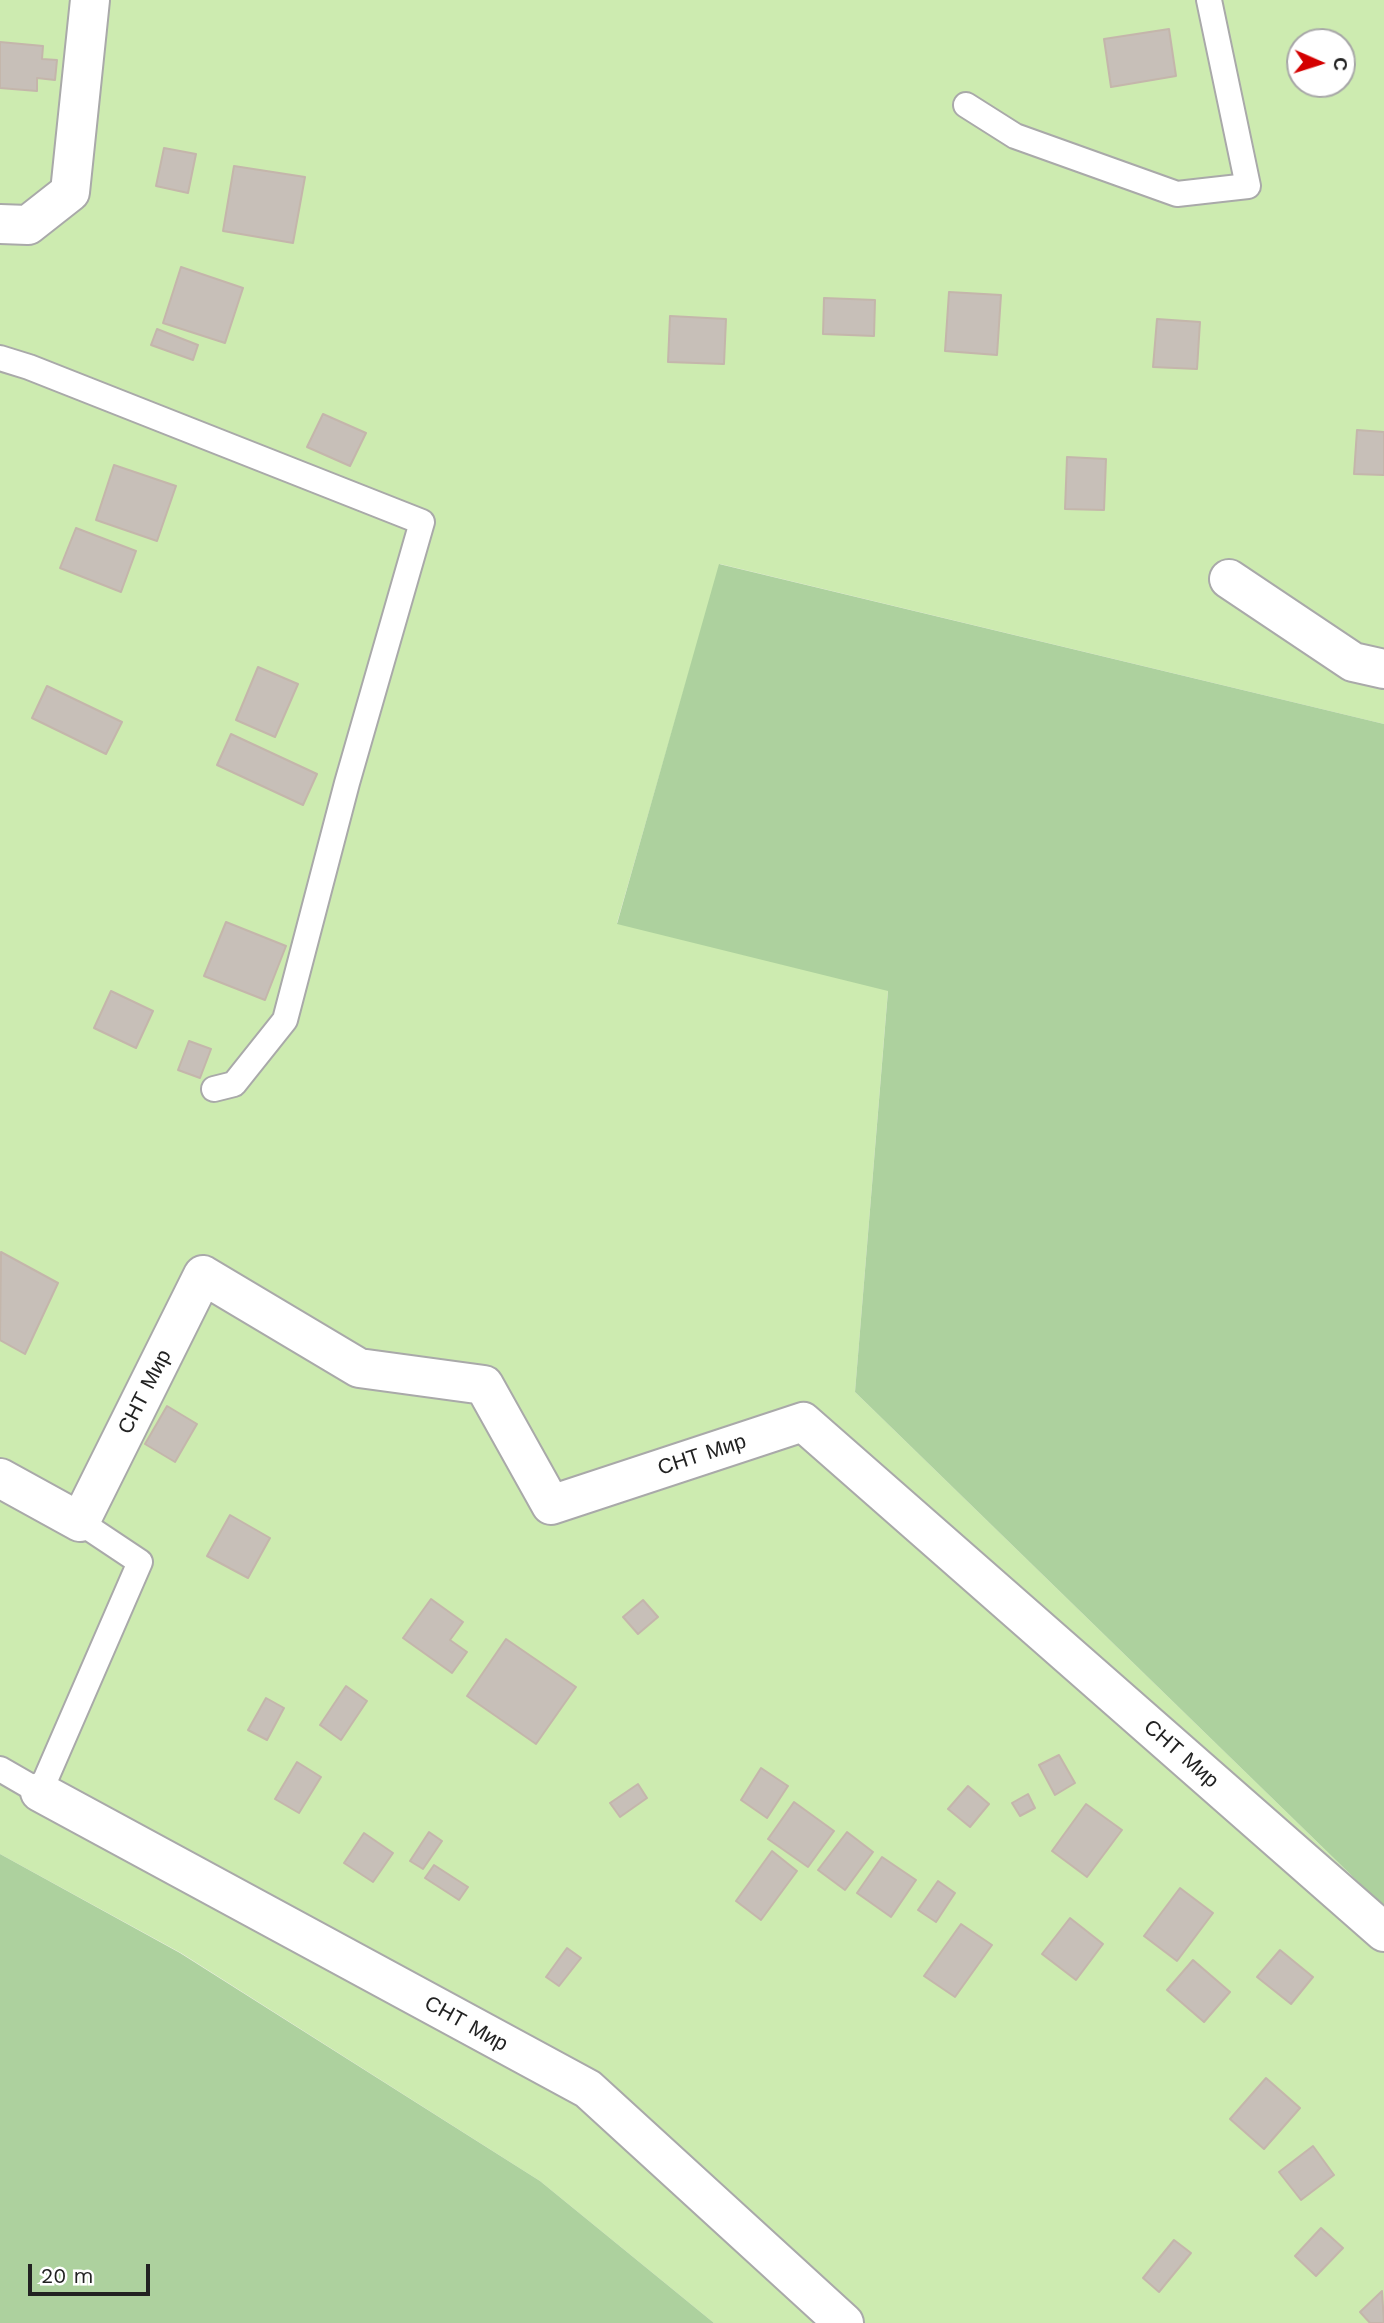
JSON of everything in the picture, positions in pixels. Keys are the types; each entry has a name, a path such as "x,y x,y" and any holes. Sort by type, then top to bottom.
{"street":[{"path":"0,224 28,225 70,192 90,0"},
{"path":"1229,579 1353,662 1384,669"},
{"name":"СНТ Мир","path":"80,1521 203,1275 359,1368 484,1385 551,1505 803,1422 1384,1932"},
{"path":"0,1478 80,1521"},
{"name":"СНТ Мир","path":"40,1792 588,2089 844,2323"}],"lane":[{"path":"966,105 1015,136 1177,194 1248,186 1209,0"},
{"path":"0,358 422,522 347,783 285,1020 234,1084 214,1089"},
{"path":"0,1769 40,1792 140,1562 80,1521"}],"green space":[{"path":"0,0 1384,0 1384,724 720,564 617,923 888,990 855,1392 1384,1907 1384,2323 714,2323 540,2181 181,1953 0,1854"},
{"path":"719,564 1384,724 1384,1907 855,1392 888,991 617,924"},
{"path":"0,1854 180,1953 540,2181 714,2323 0,2323"}],"building":[{"path":"1169,29 1176,76 1111,87 1104,39"},
{"path":"0,42 43,46 42,59 57,60 55,80 37,78 37,91 0,88"},
{"path":"164,148 196,154 188,193 156,186"},
{"path":"234,166 305,177 293,243 223,231"},
{"path":"181,267 243,288 225,343 163,323"},
{"path":"949,292 1001,295 997,355 945,351"},
{"path":"824,298 875,300 874,336 823,334"},
{"path":"670,316 726,319 724,364 668,362"},
{"path":"1157,319 1200,322 1197,369 1153,367"},
{"path":"157,329 198,345 193,360 151,345"},
{"path":"323,414 366,433 350,466 307,447"},
{"path":"1357,430 1384,432 1384,475 1354,474"},
{"path":"1067,457 1106,459 1104,510 1065,509"},
{"path":"114,465 176,486 157,541 96,520"},
{"path":"76,528 136,551 121,592 60,568"},
{"path":"258,667 298,684 275,737 236,720"},
{"path":"47,686 122,722 106,754 32,718"},
{"path":"231,734 317,774 303,805 217,765"},
{"path":"226,922 286,946 265,1000 204,976"},
{"path":"111,991 153,1011 136,1048 94,1028"},
{"path":"189,1041 211,1049 200,1078 178,1070"},
{"path":"1,1252 58,1283 25,1354 0,1340"},
{"path":"167,1406 197,1424 175,1462 145,1444"},
{"path":"230,1515 270,1538 248,1578 207,1556"},
{"path":"431,1599 463,1622 450,1640 467,1652 452,1673 403,1638"},
{"path":"643,1600 658,1617 638,1634 623,1617"},
{"path":"506,1639 576,1687 536,1744 467,1696"},
{"path":"346,1686 367,1701 341,1740 320,1725"},
{"path":"266,1698 284,1708 267,1740 248,1730"},
{"path":"1059,1755 1075,1783 1055,1795 1039,1765"},
{"path":"297,1762 321,1777 299,1813 275,1799"},
{"path":"761,1768 788,1786 767,1818 741,1800"},
{"path":"638,1784 647,1798 620,1817 610,1803"},
{"path":"968,1786 989,1804 970,1827 948,1809"},
{"path":"1028,1794 1035,1808 1020,1816 1012,1803"},
{"path":"794,1802 834,1831 808,1867 768,1839"},
{"path":"1086,1804 1122,1830 1087,1877 1052,1851"},
{"path":"429,1832 442,1841 423,1869 410,1861"},
{"path":"847,1832 873,1852 845,1890 818,1870"},
{"path":"364,1833 393,1853 373,1882 344,1863"},
{"path":"772,1851 797,1871 761,1920 736,1901"},
{"path":"882,1857 916,1880 891,1917 857,1893"},
{"path":"434,1865 468,1887 459,1900 425,1878"},
{"path":"938,1881 955,1893 936,1922 918,1910"},
{"path":"1180,1888 1213,1913 1177,1961 1144,1936"},
{"path":"1070,1918 1103,1944 1076,1980 1042,1954"},
{"path":"961,1924 992,1945 955,1997 924,1976"},
{"path":"567,1948 581,1958 559,1986 546,1977"},
{"path":"1280,1950 1313,1977 1291,2004 1257,1977"},
{"path":"1193,1960 1230,1992 1204,2022 1167,1990"},
{"path":"1266,2078 1300,2108 1264,2149 1230,2119"},
{"path":"1313,2146 1334,2175 1301,2200 1279,2172"},
{"path":"1321,2228 1343,2248 1316,2276 1295,2256"},
{"path":"1174,2240 1191,2253 1159,2292 1143,2278"},
{"path":"1382,2291 1384,2323 1370,2323 1360,2312"}]}
